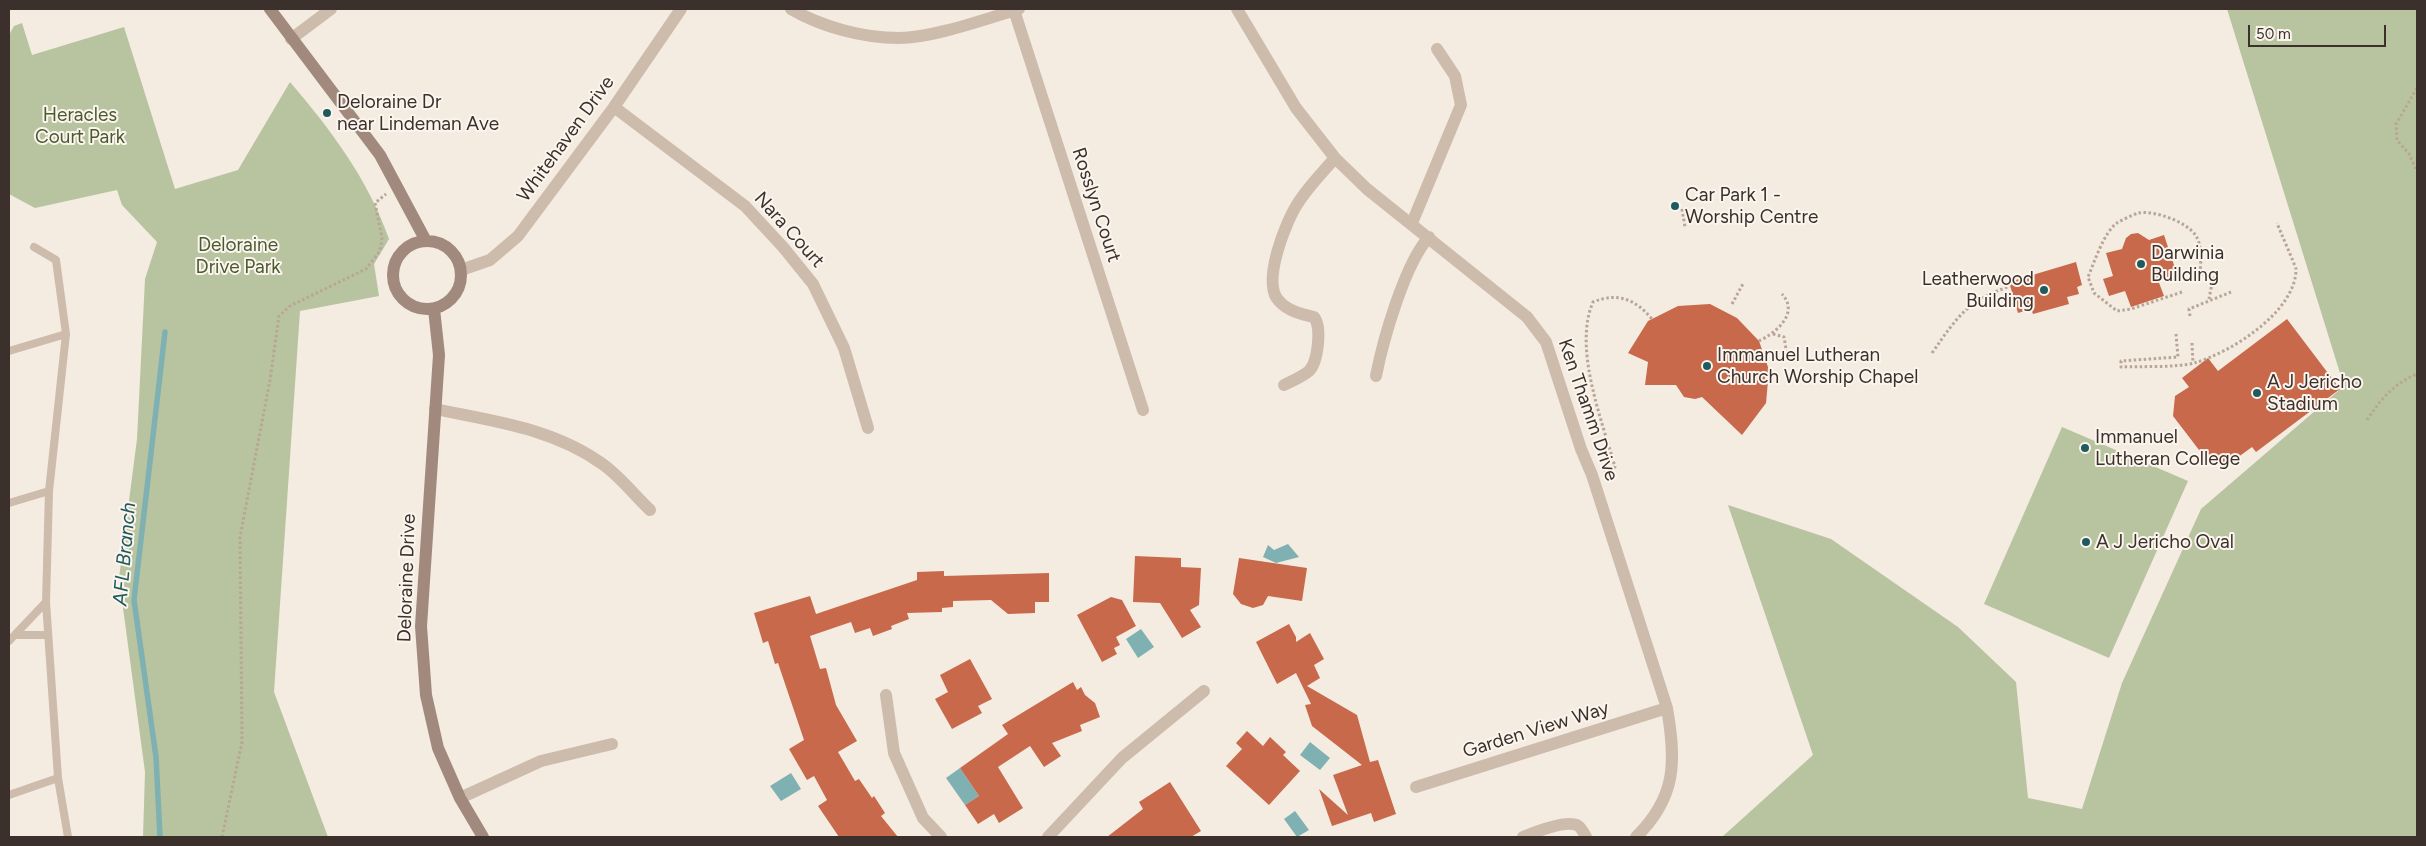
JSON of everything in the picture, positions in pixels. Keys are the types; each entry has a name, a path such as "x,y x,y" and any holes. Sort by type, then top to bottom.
{"street":[{"path":"270,9 380,155 426,241"},
{"path":"291,39 331,9"},
{"name":"Whitehaven Drive","path":"461,270 490,260 518,236 614,107 681,9"},
{"path":"792,9 847,32 899,38 928,34 1016,10"},
{"name":"Ken Thamm Drive","path":"1237,9 1296,108 1335,158 1367,189 1429,236 1527,317 1546,342 1581,449 1592,475 1667,708 1674,747 1672,773 1663,802 1636,837"},
{"name":"Rosslyn Court","path":"1016,10 1143,410"},
{"path":"1412,223 1461,105 1455,76 1437,49"},
{"name":"Nara Court","path":"614,107 745,206 813,284 844,348 868,428"},
{"path":"1284,385 1308,372 1312,367 1318,342 1318,327 1314,317 1290,310 1277,300 1274,287 1274,266 1284,233 1298,204 1335,158"},
{"path":"1376,376 1381,350 1393,314 1415,257 1429,236"},
{"path":"426,241 445,246 452,252 461,270 458,290 452,299 434,308 422,309 412,306 403,299 393,279 394,268 402,254 415,244 426,241"},
{"name":"Deloraine Drive","path":"434,308 439,356 421,626 426,695 438,748 460,798 483,837"},
{"path":"435,409 529,429 568,442 602,463 650,510"},
{"path":"1048,837 1122,758 1204,691"},
{"path":"886,694 894,753 923,818 942,837"},
{"name":"Garden View Way","path":"1416,787 1667,708"},
{"path":"460,798 540,761 612,744"},
{"path":"1523,837 1552,827 1575,824 1580,827 1586,837"}],"lane":[{"path":"34,247 56,260 66,334 49,491 46,602 58,778 68,837"},
{"path":"9,351 66,334"},
{"path":"9,504 49,491"},
{"path":"12,638 46,602"},
{"path":"12,638 48,635"},
{"path":"9,795 58,778"}],"path":[{"path":"2417,88 2396,124 2397,140 2409,154 2417,171"},
{"path":"222,837 242,742 240,537 270,380 279,316 290,306 366,269 380,251 382,238 374,203 396,186"},
{"path":"1682,209 1684,227"},
{"path":"2182,292 2131,309 2117,311 2094,293 2088,277 2098,251 2116,224 2138,213 2160,215 2183,223 2197,236 2201,259 2200,273 2213,278 2209,299"},
{"path":"2176,334 2178,357 2121,361 2121,366 2193,363 2228,349 2260,328 2281,305 2294,280 2296,267 2285,246 2278,223"},
{"path":"1732,304 1744,282"},
{"path":"1932,353 1956,318 1982,296 2010,286"},
{"path":"2190,316 2189,309 2209,299 2214,300 2231,292"},
{"path":"1759,341 1773,334 1784,322 1789,310 1786,299 1782,294"},
{"path":"1592,475 1615,467 1586,359 1586,317 1593,302 1612,295 1638,305 1652,319"},
{"path":"1773,334 1784,337 1787,355"},
{"path":"2192,343 2193,363"},
{"path":"2367,420 2384,395 2417,374"}],"green space":[{"path":"2227,9 2417,9 2417,837 1722,837 1813,755 1728,505 1831,539 1958,627 2016,682 2028,798 2082,809 2122,683 2201,509 2344,386"},
{"name":"Deloraine Drive Park","path":"22,23 32,55 124,27 175,189 238,170 290,82 320,118 347,156 370,196 389,239 374,264 379,296 300,311 274,692 328,837 143,837 145,772 119,578 137,439 145,279 157,242 122,205 117,190 35,208 9,194 9,35 14,26"},
{"name":"A J Jericho Oval","path":"2062,427 2188,481 2109,658 1984,604"}],"water":[{"path":"1288,544 1299,557 1276,563 1263,557 1268,545 1274,550"},
{"path":"1141,629 1154,647 1138,658 1126,639"},
{"path":"1310,742 1330,758 1320,770 1300,755"},
{"path":"960,768 979,796 965,805 946,778"},
{"path":"791,773 801,789 781,801 770,786"},
{"path":"1295,811 1309,830 1297,837 1284,819"}],"building":[{"name":"Darwinia Building","path":"2138,233 2149,240 2164,235 2177,274 2158,280 2164,296 2131,307 2125,291 2109,296 2103,279 2113,276 2106,253 2122,249 2126,238 2131,234"},
{"name":"Leatherwood Building","path":"2076,262 2082,285 2077,287 2079,294 2067,297 2069,304 2033,314 2031,309 2018,313 2009,282"},
{"name":"Immanuel Lutheran Church Worship Chapel","path":"1710,304 1737,318 1759,341 1769,370 1766,403 1742,435 1702,397 1695,399 1684,397 1676,385 1645,385 1648,362 1628,353 1648,321 1678,306"},
{"name":"A J Jericho Stadium","path":"2287,319 2340,389 2256,452 2252,447 2226,466 2219,456 2209,463 2173,416 2175,396 2189,387 2182,378 2208,358 2218,371"},
{"path":"1135,556 1181,558 1181,567 1201,568 1199,605 1190,610 1201,627 1182,638 1160,603 1133,602"},
{"path":"1239,558 1307,568 1302,601 1268,596 1263,605 1253,608 1241,604 1233,594"},
{"path":"944,571 944,576 1049,573 1049,602 1035,602 1035,613 1008,614 991,600 953,601 953,607 942,608 942,612 907,613 909,619 891,626 892,629 873,636 870,628 855,633 851,622 810,636 820,669 826,668 836,705 857,741 838,752 855,781 859,779 872,798 874,796 885,813 881,816 898,837 839,837 818,806 827,800 814,776 807,780 789,749 804,740 778,663 775,664 768,641 763,643 754,613 810,596 816,614 917,580 917,572"},
{"path":"1111,597 1122,600 1136,626 1116,637 1120,645 1114,648 1117,654 1102,662 1077,615"},
{"path":"1289,624 1296,637 1296,642 1310,633 1324,659 1314,665 1320,678 1307,686 1357,715 1370,762 1378,760 1396,814 1374,822 1371,813 1332,826 1319,789 1348,815 1333,775 1362,765 1312,726 1305,705 1311,704 1296,673 1277,684 1256,642"},
{"path":"970,659 992,699 978,706 982,713 952,729 935,699 948,692 940,675"},
{"path":"1073,682 1077,690 1081,687 1085,695 1095,703 1100,717 1080,725 1082,731 1052,743 1061,756 1044,767 1030,746 998,767 1023,808 999,823 994,814 978,824 965,805 979,796 960,768 1008,734 1002,725"},
{"path":"1247,731 1263,746 1270,737 1286,752 1283,755 1300,771 1269,805 1226,766 1242,749 1236,743"},
{"path":"1170,782 1201,831 1191,837 1107,837 1143,809 1139,802"}],"waterway":[{"name":"AFL Branch","path":"160,837 156,757 134,600 165,332"}],"place":[{"name":"Deloraine Dr near Lindeman Ave","path":"327,113"},
{"name":"Car Park 1 - Worship Centre","path":"1675,206"},
{"name":"Darwinia Building","path":"2141,264"},
{"name":"Leatherwood Building","path":"2044,290"},
{"name":"Immanuel Lutheran Church Worship Chapel","path":"1707,366"},
{"name":"A J Jericho Stadium","path":"2257,393"},
{"name":"Immanuel Lutheran College","path":"2085,448"},
{"name":"A J Jericho Oval","path":"2086,542"}],"park label":[{"name":"Heracles Court Park","path":"80,126"}]}
